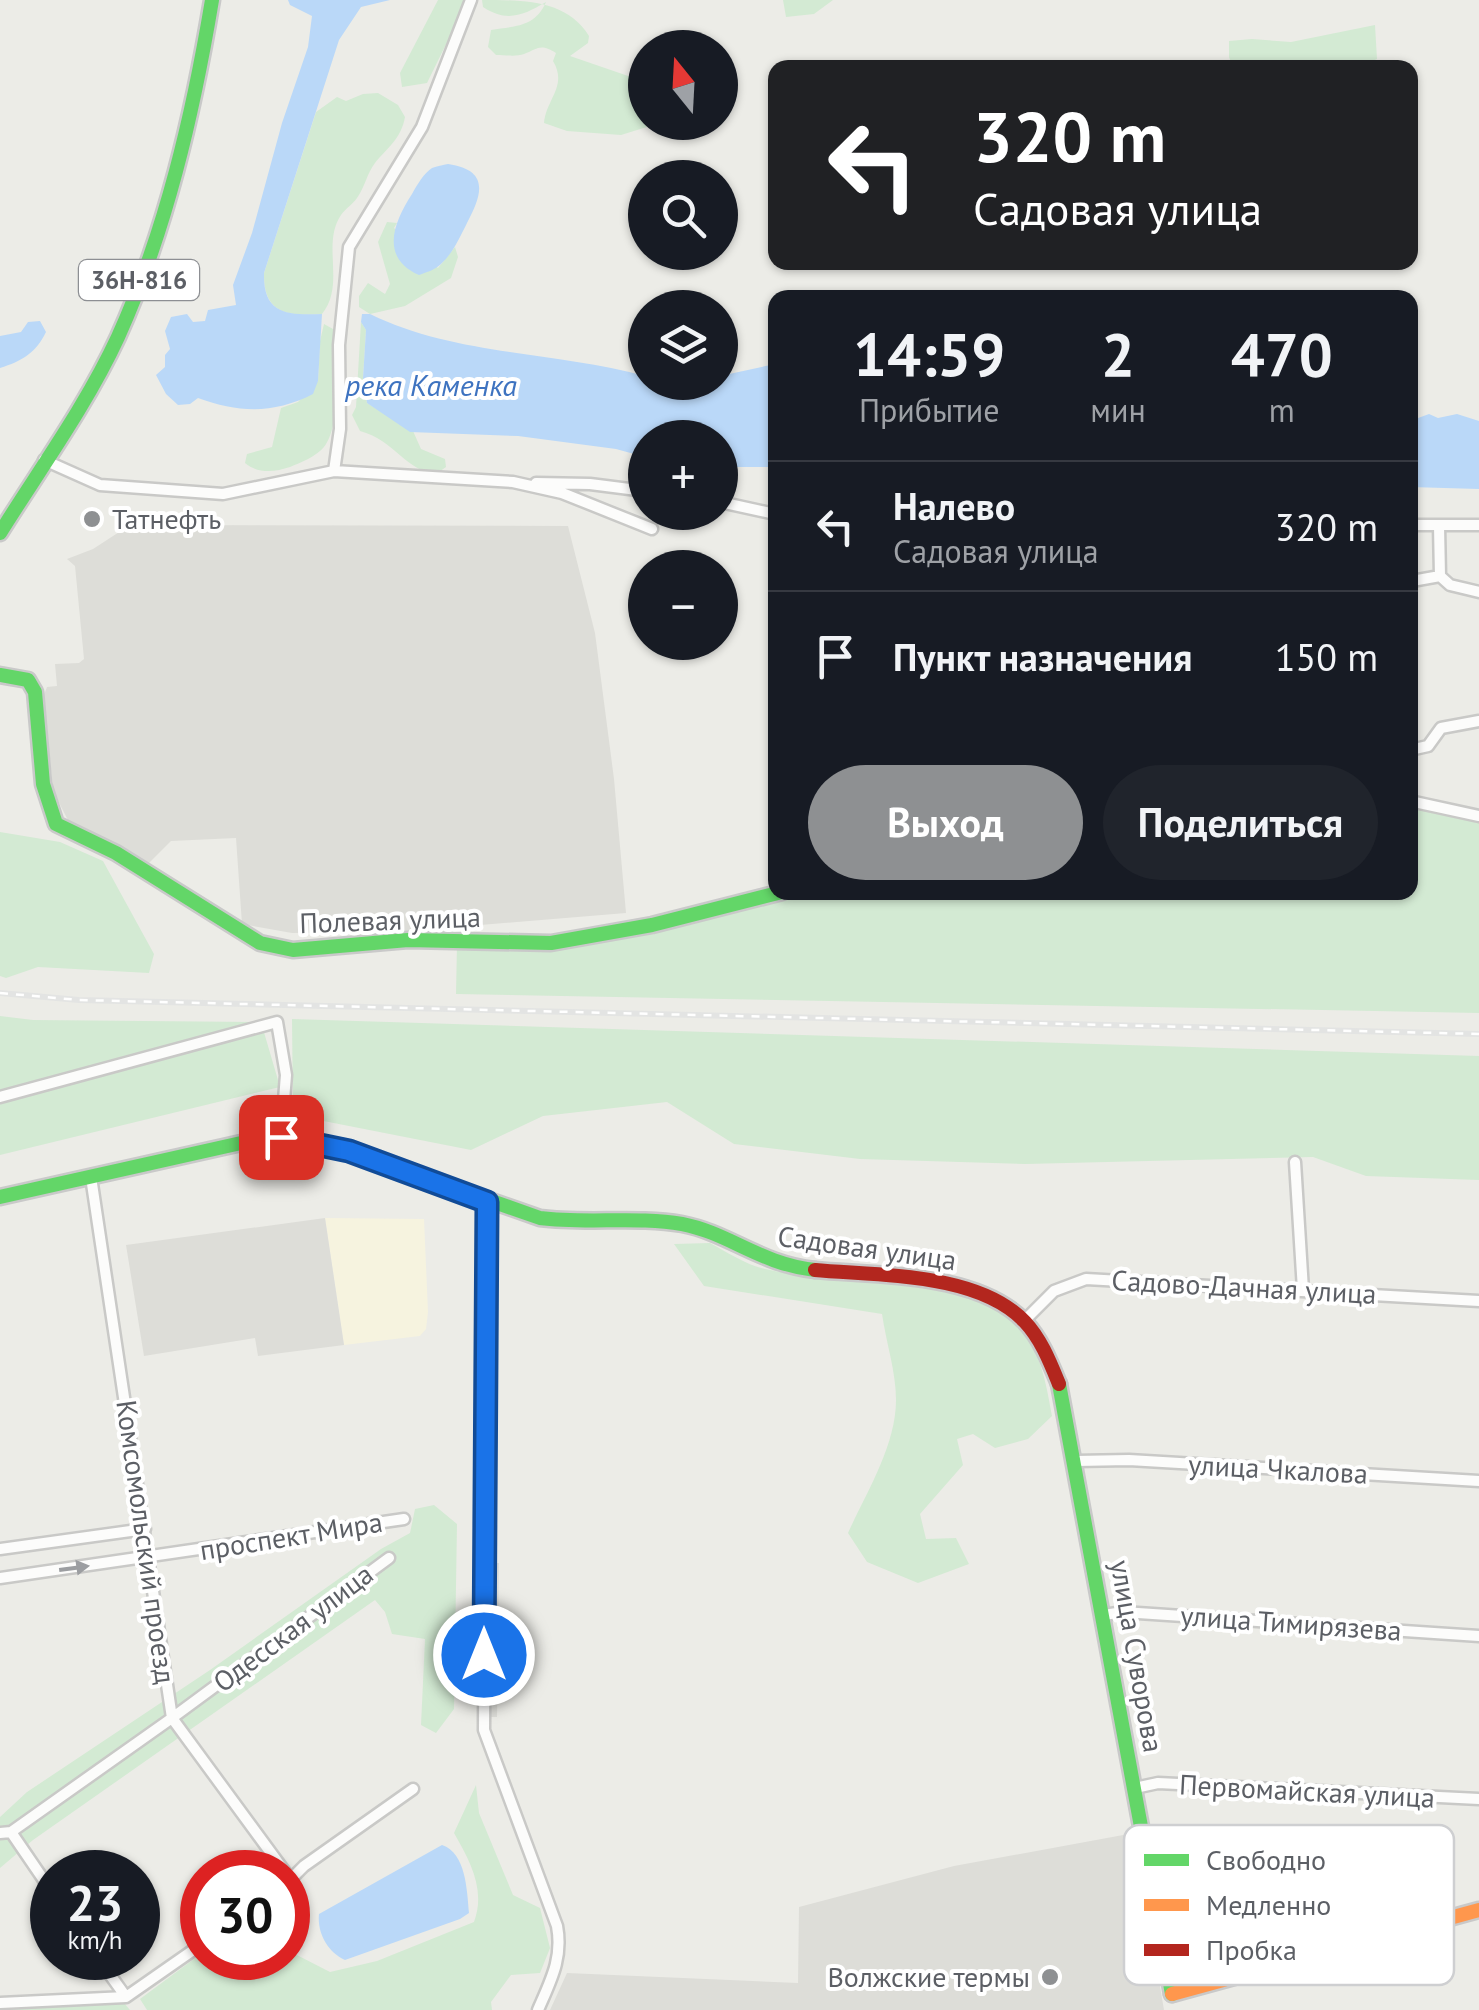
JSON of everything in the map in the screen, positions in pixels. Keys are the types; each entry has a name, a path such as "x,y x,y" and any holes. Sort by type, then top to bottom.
{"main road":[{"name":"36Н-816","path":"0,533 97,378 119,334 163,215 198,86 212,0"},
{"name":"Полевая улица","path":"0,675 28,680 35,692 43,784 56,824 116,853 260,943 293,950 408,940 551,943 652,925 768,896"},
{"name":"Садовая улица","path":"0,1197 281,1137 349,1151 540,1218 678,1224 702,1229 789,1267 952,1284 993,1298 1024,1320"},
{"name":"улица Суворова","path":"1024,1320 1056,1372 1076,1461 1142,1825"},
{"path":"1454,1918 1479,1910"},
{"path":"1174,2003 1233,1985"}],"street":[{"path":"334,471 340,429 339,345 349,247 422,127 471,0"},
{"path":"44,460 100,486 224,494 334,471 628,489"},
{"path":"513,482 562,494 628,520"},
{"path":"738,506 768,512"},
{"path":"1418,525 1479,525"},
{"path":"1439,526 1440,576 1450,585 1479,592"},
{"path":"1418,580 1440,576"},
{"path":"1418,748 1428,746 1441,728 1479,720"},
{"path":"1418,803 1479,816"},
{"path":"0,1097 277,1022 286,1075 281,1137"},
{"path":"1296,1162 1303,1290"},
{"name":"Комсомольский проезд","path":"92,1177 172,1718 268,1850"},
{"path":"487,1202 484,1730 561,1946 558,1964 538,2010"},
{"name":"Садово-Дачная улица","path":"1024,1320 1054,1290 1086,1279 1479,1301"},
{"name":"улица Чкалова","path":"1076,1461 1129,1460 1479,1481"},
{"name":"проспект Мира","path":"0,1578 404,1519"},
{"path":"0,1550 144,1529"},
{"name":"Одесская улица","path":"6,1832 172,1718 389,1558"},
{"name":"улица Тимирязева","path":"1104,1615 1123,1612 1479,1636"},
{"name":"Первомайская улица","path":"1135,1788 1158,1783 1479,1799"},
{"path":"310,1862 414,1789"},
{"path":"6,1832 30,1863"},
{"path":"0,2003 126,1998 180,1960"},
{"path":"113,1980 126,1998"}],"shaded area":[{"path":"130,525 568,526 595,633 626,913 397,932 292,933 242,924 236,838 171,841 148,864 130,851 85,836 81,828 72,828 53,791 44,695 47,687 57,686 55,664 79,663 84,659 75,566 67,559 93,549"},
{"path":"325,1218 424,1219 428,1312 426,1329 420,1336 344,1345"},
{"path":"325,1218 344,1345 258,1356 255,1338 144,1356 126,1245"},
{"path":"490,1563 499,1563 497,1717 489,1717"},
{"path":"1124,1835 1124,1985 1160,1985 1164,2010 550,2010 567,1973 798,1983 799,1907 954,1866"}],"green space":[{"path":"438,0 464,0 427,83 402,87 400,73"},
{"path":"482,0 542,4 523,14 508,16 483,7"},
{"path":"783,0 833,0 814,14 786,17"},
{"path":"544,5 569,15 589,36 588,43 570,56 628,76 628,133 567,131 544,123 557,85 553,61 556,53 543,48 521,55 496,55 488,47 491,30 516,26 536,16"},
{"path":"1375,25 1377,59 1229,57 1229,41 1291,42"},
{"path":"378,93 398,105 405,117 397,137 372,167 360,194 335,227 329,302 322,314 298,315 280,310 268,297 264,273 316,112 337,97 346,101"},
{"path":"387,222 397,223 394,228 438,268 455,247 458,257 451,278 405,306 370,314 359,307 359,296 368,283 385,294 390,284 378,242"},
{"path":"361,322 366,330 363,378 367,403 413,431 421,449 445,459 446,467 436,474 416,467 382,441 360,431 352,415 356,407"},
{"path":"324,324 333,329 336,373 330,436 317,453 290,467 267,471 250,467 245,463 247,454 272,447 281,408 298,402 318,381"},
{"path":"1418,808 1479,820 1479,1013 456,994 457,944 506,945 548,952 784,900 1418,900"},
{"path":"0,832 60,842 103,861 154,954 149,973 38,967 6,978 0,976"},
{"path":"0,1016 33,1020 261,1022 280,1087 0,1155"},
{"path":"292,1019 1479,1056 1479,1180 1366,1176 1313,1157 1025,1164 860,1159 734,1144 667,1102 543,1116 471,1150 293,1115"},
{"path":"710,1243 765,1269 964,1295 991,1305 1021,1329 1040,1363 1052,1416 1028,1439 995,1448 973,1434 957,1439 963,1465 920,1514 926,1539 956,1538 969,1564 918,1583 867,1562 848,1533 879,1469 895,1417 894,1379 882,1314 704,1286 674,1244"},
{"path":"434,1505 457,1524 454,1709 436,1733 421,1725 425,1639 392,1634 385,1612 375,1600 33,1840 0,1868 0,1817 27,1792 410,1533 415,1509"},
{"path":"476,1785 479,1813 513,1895 540,1908 550,1948 540,1973 511,1975 491,2002 492,2010 147,2010 140,1999 180,1969 180,1980 310,1980 310,1962 330,1972 377,1961 474,1922 477,1887 471,1865 454,1833"},
{"path":"124,2003 130,2010 0,2010"}],"water":[{"path":"288,0 390,0 361,7 339,40 264,273 268,297 280,310 322,314 318,381 313,394 270,408 242,409 198,398 190,404 178,405 166,394 156,375 165,367 165,355 170,349 165,331 171,317 187,314 193,322 205,321 208,310 236,305 233,285 308,47 312,16 290,5"},
{"path":"448,164 476,177 477,202 449,255 436,268 419,275 399,259 395,250 396,228 423,176 432,168"},
{"name":"река Каменка","path":"362,314 436,338 628,372 628,400 738,400 738,372 768,366 768,467 738,467 738,420 628,420 628,452 518,436 410,432 367,403 363,378 366,330"},
{"path":"40,321 46,332 38,346 22,359 0,368 0,336 21,332 28,322"},
{"path":"1457,414 1479,421 1479,489 1418,487 1418,418"},
{"path":"442,1845 461,1864 469,1913 345,1960 328,1947 319,1914"}],"railway":[{"path":"0,993 79,1000 1479,1034"}],"traffic: fast":[{"path":"0,533 92,388 135,297 176,172 212,0"},
{"path":"0,675 28,680 35,692 43,784 56,824 116,853 260,943 293,950 408,940 551,943 652,925 768,896"},
{"path":"0,1197 281,1137 349,1151 540,1218 682,1224 778,1262 815,1270"},
{"path":"1059,1384 1141,1825"},
{"path":"1170,1985 1172,1994"}],"traffic: slow":[{"path":"1454,1917 1479,1910"},
{"path":"1172,1994 1205,1985"}],"traffic: jam":[{"path":"815,1270 926,1280 981,1294 1025,1322 1049,1359 1059,1384"}],"place":[{"name":"Татнефть","path":"92,519"},
{"name":"Волжские термы","path":"1050,1977"}],"route":[{"path":"281,1137 349,1151 487,1202 484,1655"}]}
